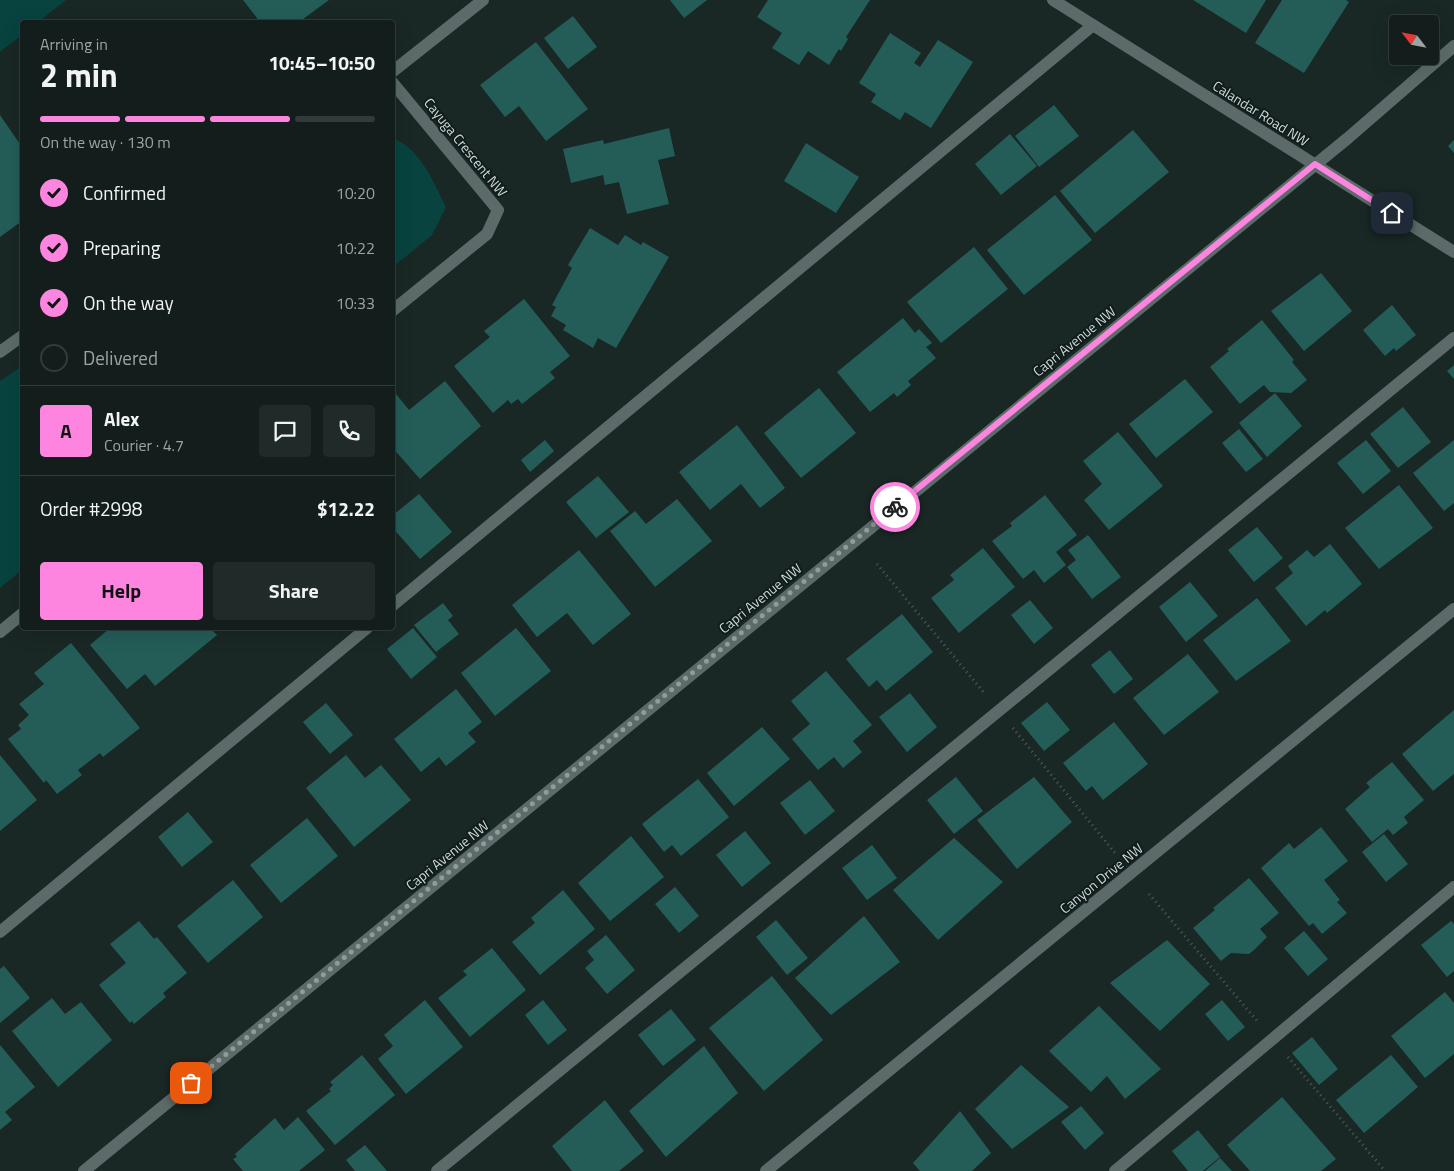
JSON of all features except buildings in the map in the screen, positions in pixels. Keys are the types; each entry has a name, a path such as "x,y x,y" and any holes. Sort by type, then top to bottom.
{"street":[{"path":"395,70 483,0"},
{"name":"Calandar Road NW","path":"1052,0 1454,252"},
{"path":"395,604 1092,26"},
{"name":"Capri Avenue NW","path":"84,1171 1315,164 1454,46"},
{"name":"Cayuga Crescent NW","path":"395,86 498,210 487,234 395,310"},
{"path":"0,352 20,337"},
{"path":"436,1171 1454,338"},
{"name":"Canyon Drive NW","path":"766,1171 1454,609"},
{"path":"0,632 20,616"},
{"path":"0,932 365,630"},
{"path":"1115,1171 1454,887"}],"shaded area":[{"path":"0,0 66,0 41,20 20,20 20,37 0,52"},
{"path":"395,139 403,143 419,158 446,207 432,235 395,265"},
{"path":"20,367 20,572 0,588 0,381"}],"way so far":[{"path":"191,1083 895,507"}],"route":[{"path":"895,507 1315,164 1392,213"}]}
